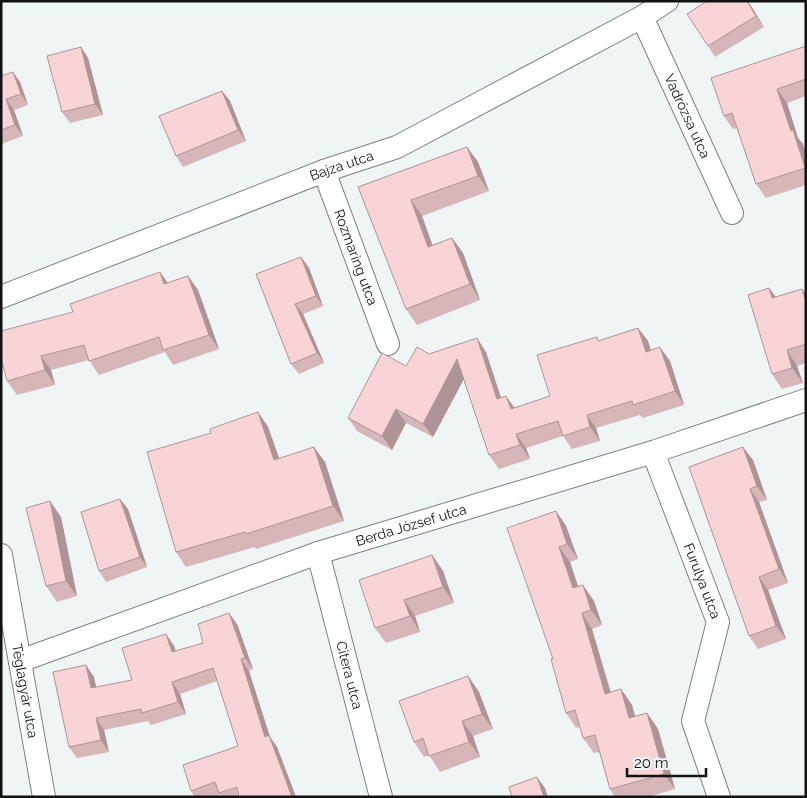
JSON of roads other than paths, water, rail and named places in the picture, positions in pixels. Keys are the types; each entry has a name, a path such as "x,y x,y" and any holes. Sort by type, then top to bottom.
{"street":[{"name":"Bajza utca","path":"1,297 324,170 397,147 642,17 667,1"},
{"name":"Vadrózsa utca","path":"642,17 732,213"},
{"name":"Rozmaring utca","path":"324,170 388,344"},
{"name":"Berda József utca","path":"20,661 318,552 653,452 806,400"},
{"name":"Furulya utca","path":"653,452 718,622 693,720 719,797"},
{"name":"Citera utca","path":"318,552 381,797"},
{"name":"Téglagyár utca","path":"1,556 44,797"}]}
